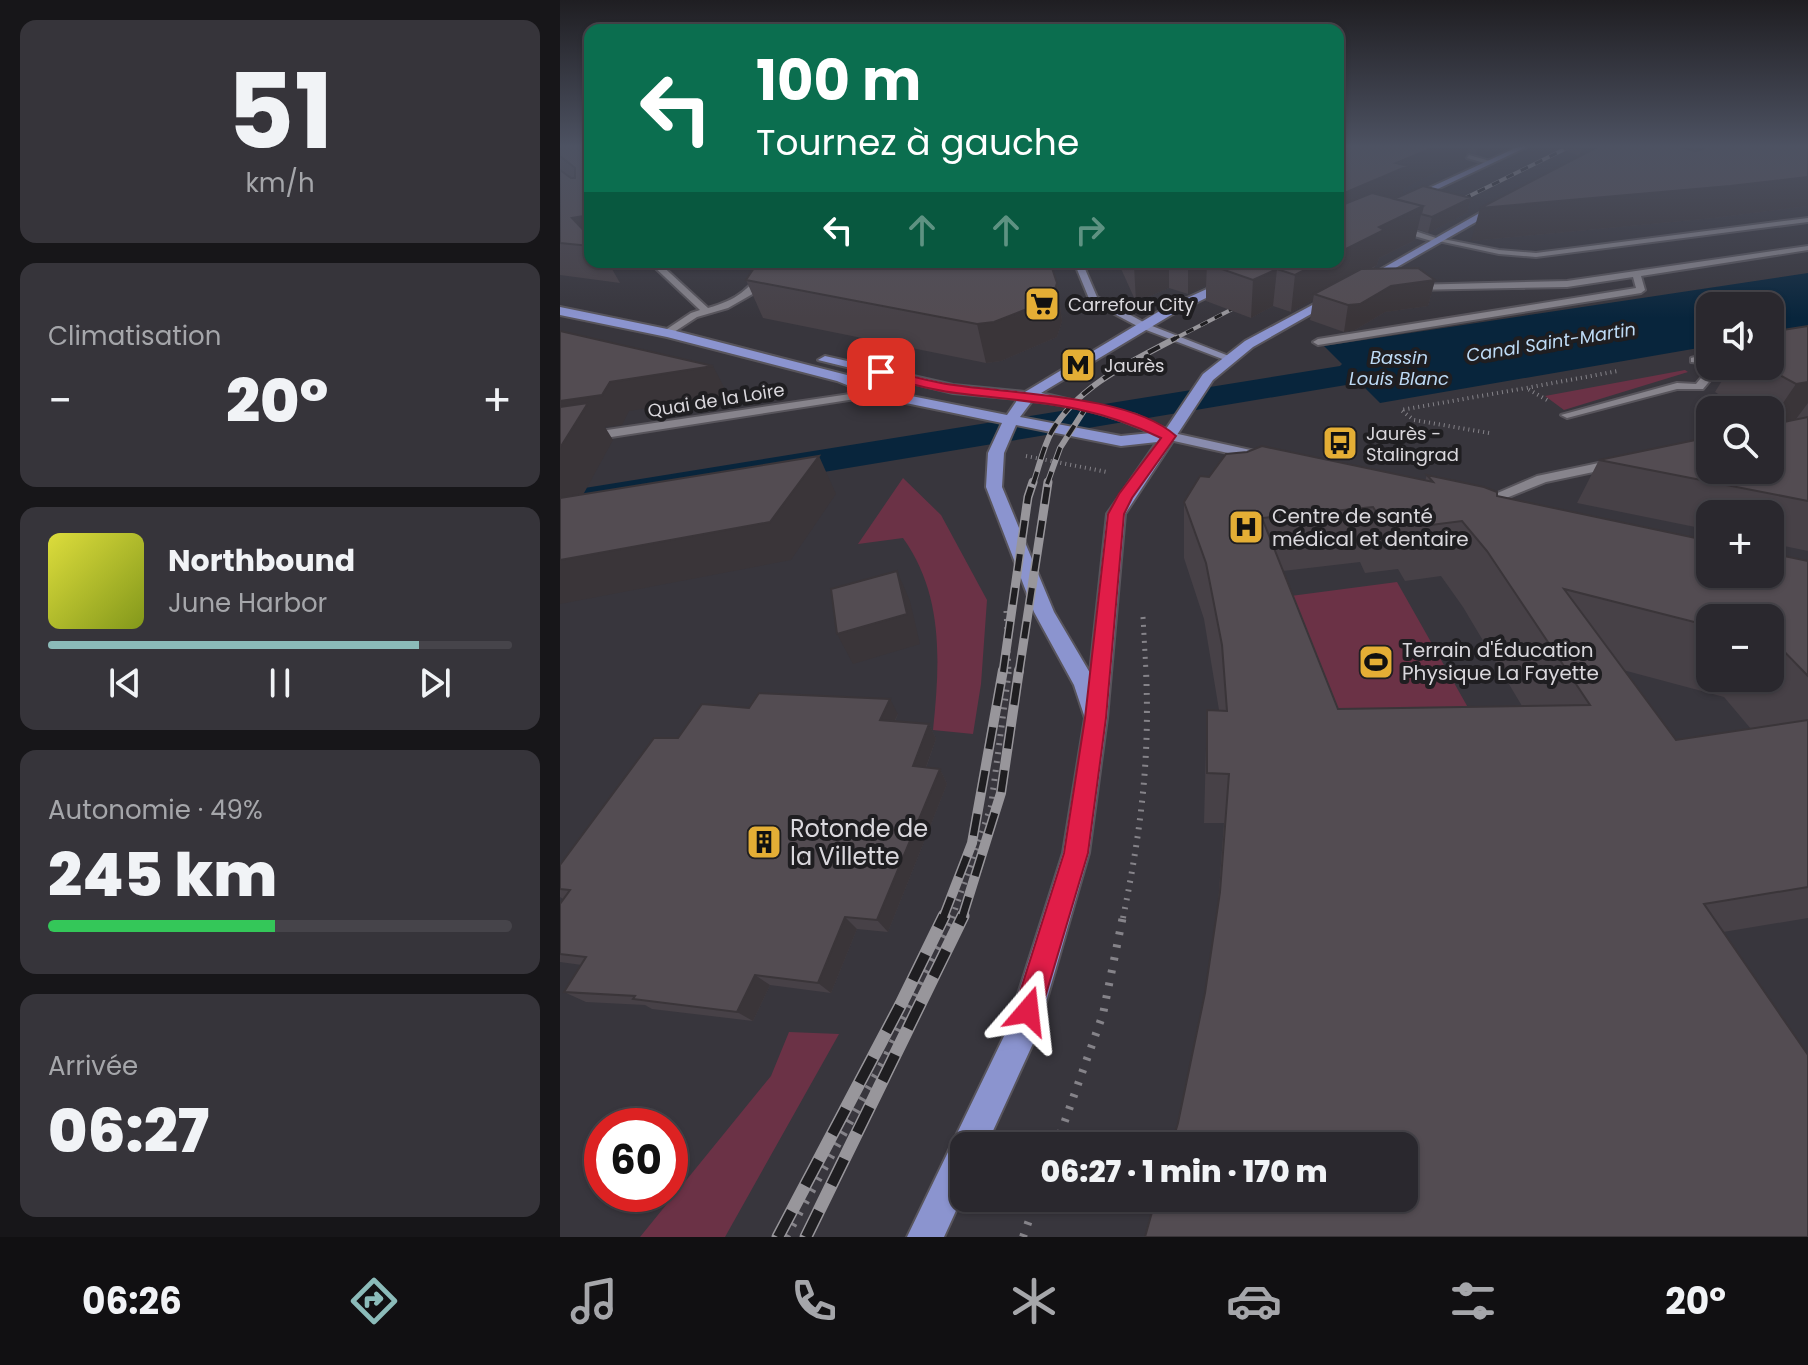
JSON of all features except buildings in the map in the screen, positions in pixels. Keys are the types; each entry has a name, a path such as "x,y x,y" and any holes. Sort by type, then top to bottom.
{"main road":[{"path":"1397,205 1402,203"},
{"path":"975,1132 1020,1037 1076,853 1096,718 1116,514 1124,498 1142,477 1208,377 1229,358 1257,339 1504,203"},
{"path":"1080,268 1093,299 1144,326 1229,358"},
{"path":"1096,718 1085,684 1044,612 994,487 996,453 1010,421 1028,396 1174,309 1262,268"},
{"path":"560,311 805,356 953,389 1059,399 1131,418 1169,436 1286,463"},
{"path":"668,333 842,378 877,393 1010,421 1121,441 1169,436"},
{"path":"1470,508 1501,513"},
{"path":"925,1236 950,1184"}],"street":[{"path":"1386,225 1438,240 1499,252 1536,255 1808,220"},
{"path":"1401,288 1567,284 1808,248"},
{"path":"660,268 705,310"},
{"path":"668,333 705,310 725,306 753,290 768,268"},
{"path":"1318,342 1641,290 1636,273"},
{"path":"1362,289 1374,289"},
{"path":"1567,415 1677,386 1699,387 1705,380"},
{"name":"Quai de la Loire","path":"560,441 877,393"},
{"path":"1470,508 1542,479 1633,460"}],"path":[{"path":"1489,433 1414,420 1401,410 1526,388"},
{"path":"996,453 1142,477"},
{"path":"786,1237 886,1057 956,910 991,806 1009,679 1006,601"},
{"path":"1061,1132 1103,1014 1141,830 1149,733 1142,606"},
{"path":"1023,1237 1032,1212"}],"shaded area":[{"path":"1685,370 1688,372 1564,410 1545,396"},
{"path":"903,478 941,515 987,600 981,684 973,734 933,730 937,680 936,630 926,583 903,538 858,544"},
{"name":"Terrain d'Éducation Physique La Fayette","path":"1397,582 1479,727 1344,749 1283,597"},
{"path":"789,1032 839,1034 725,1237 640,1237 660,1212 688,1212 688,1178 771,1076"}],"water":[{"path":"1808,273 1808,329 1784,333 1784,292 1696,292 1696,348 1380,403 1362,385 1352,384 560,516 560,492 1340,366 1342,364 1324,346"}],"railway":[{"path":"1449,206 1456,203"},
{"path":"1172,340 1248,301"},
{"path":"1033,484 1052,431 1076,400 1107,376 1176,338"},
{"path":"1047,484 1060,448 1085,409"},
{"path":"1003,672 1028,497 1033,482"},
{"path":"1019,672 1048,482"},
{"path":"943,918 972,843 1003,670"},
{"path":"962,918 1001,793 1019,670"},
{"path":"778,1237 944,916"},
{"path":"806,1237 963,916"}],"place":[{"name":"Carrefour City","path":"1042,304"},
{"name":"Jaurès","path":"1078,365"},
{"name":"Jaurès - Stalingrad","path":"1340,443"},
{"name":"Centre de santé médical et dentaire","path":"1246,527"},
{"name":"Terrain d'Éducation Physique La Fayette","path":"1376,662"},
{"name":"Rotonde de la Villette","path":"764,842"}],"route":[{"path":"881,372 953,389 1059,399 1131,418 1169,436 1116,514 1096,718 1076,853 1028,1011"}],"water label":[{"name":"Canal Saint-Martin","path":"1551,342"},
{"name":"Bassin Louis Blanc","path":"1399,367"}]}
